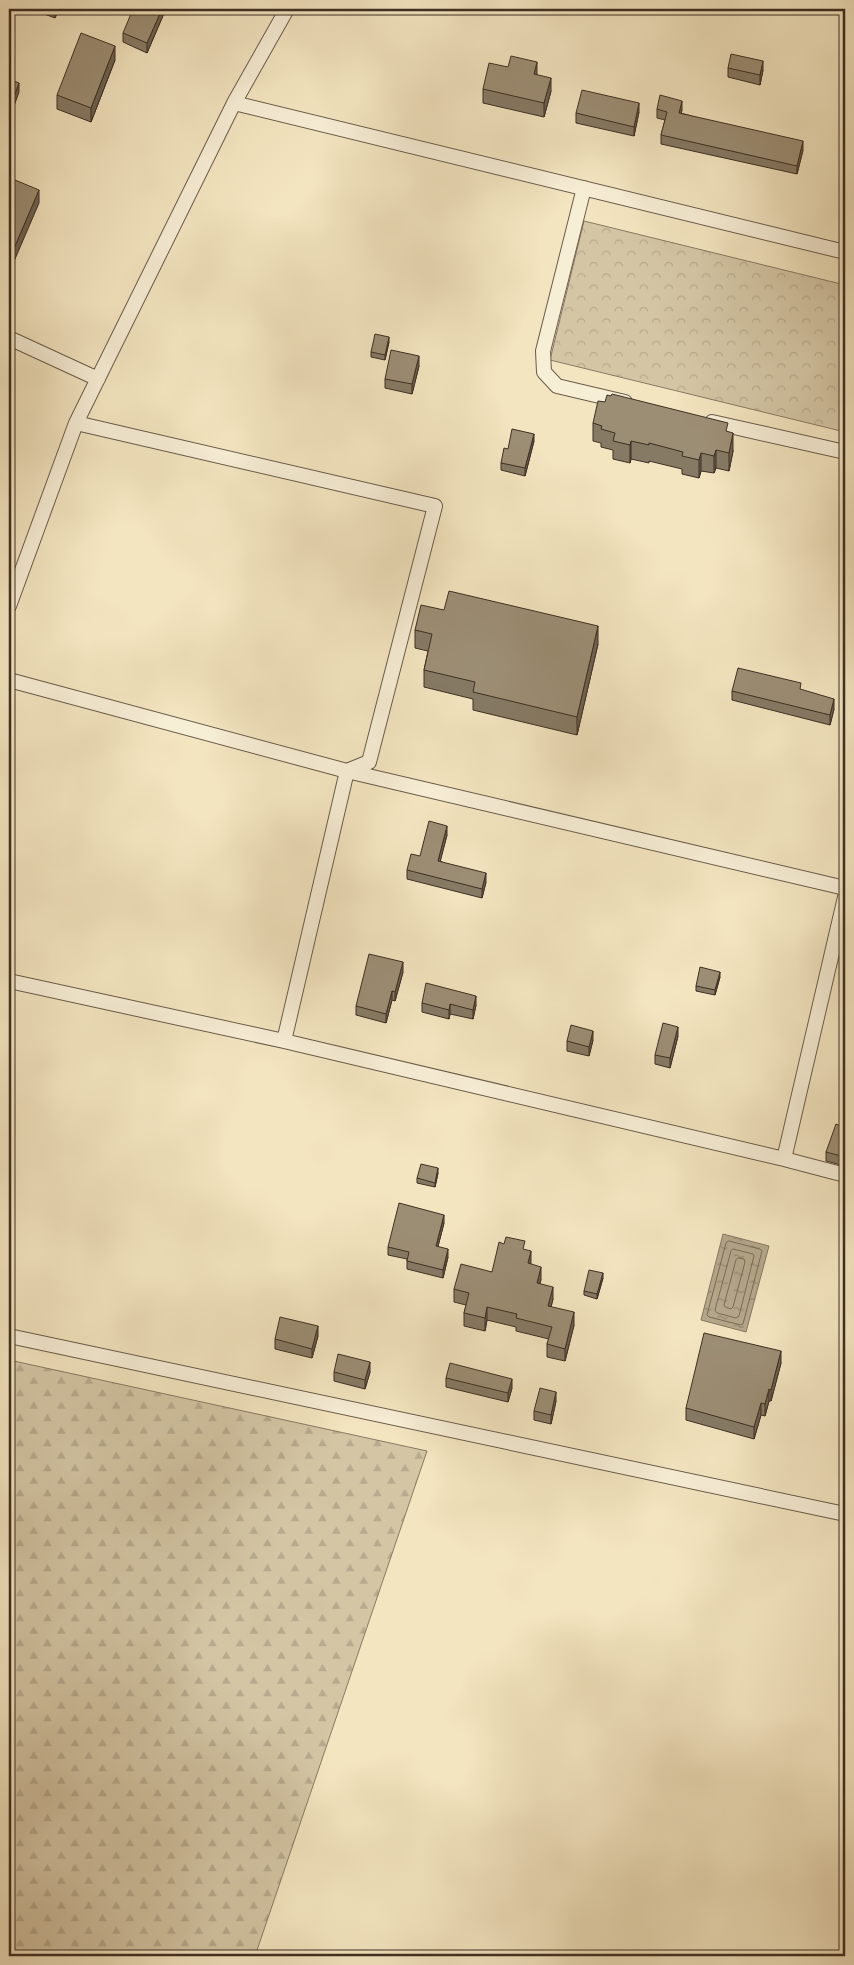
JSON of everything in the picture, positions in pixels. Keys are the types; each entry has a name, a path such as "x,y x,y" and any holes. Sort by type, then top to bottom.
{"street":[{"path":"9,606 76,423 234,103 287,9"},
{"path":"234,103 845,252"},
{"path":"584,188 543,351 544,372 556,386 643,406"},
{"path":"9,338 98,379"},
{"path":"701,419 845,452"},
{"path":"76,423 435,506 369,762 346,771"},
{"path":"9,680 346,771 845,888"},
{"path":"284,1041 346,771"},
{"path":"784,1159 845,897"},
{"path":"9,981 284,1041 845,1175"},
{"path":"9,1336 845,1514"}],"green space":[{"path":"584,221 845,285 845,432 550,360"},
{"path":"9,1360 427,1451 255,1956 9,1956"}],"water":[{"path":"723,1234 769,1246 746,1332 701,1320"}],"building":[{"path":"133,9 162,9 147,43 123,33"},
{"path":"81,33 115,46 91,108 57,95"},
{"path":"731,54 763,61 760,75 728,68"},
{"path":"511,56 537,62 534,74 551,78 544,103 483,89 489,63 508,67"},
{"path":"9,79 19,83 9,110"},
{"path":"582,90 639,103 634,127 576,113"},
{"path":"660,95 682,101 679,113 803,141 797,166 661,135 667,112 657,109"},
{"path":"15,180 39,190 9,260 9,195"},
{"path":"375,334 389,337 385,355 371,352"},
{"path":"391,350 419,356 412,384 385,379"},
{"path":"612,394 728,423 726,431 733,433 729,453 716,450 714,456 701,453 699,460 682,456 683,452 649,443 649,445 631,441 630,445 613,441 615,433 601,429 602,426 593,423 598,401 605,402 607,395 611,396"},
{"path":"512,429 534,434 525,468 501,463 504,448 508,449"},
{"path":"449,591 598,626 577,717 473,692 475,682 424,670 432,634 415,630 421,605 444,610"},
{"path":"738,668 801,683 800,689 834,699 830,715 732,691"},
{"path":"429,821 447,826 438,861 486,873 482,889 407,870 411,854 420,856"},
{"path":"369,954 403,962 395,992 392,991 386,1014 356,1006"},
{"path":"700,967 720,972 715,990 696,986"},
{"path":"426,983 476,996 473,1010 450,1004 449,1010 422,1003"},
{"path":"663,1023 678,1027 670,1058 655,1055"},
{"path":"571,1025 593,1031 589,1047 567,1041"},
{"path":"836,1124 845,1128 845,1157 826,1152"},
{"path":"421,1164 438,1168 435,1183 417,1178"},
{"path":"399,1203 444,1215 436,1246 448,1249 443,1270 407,1261 409,1252 388,1247"},
{"path":"506,1237 525,1241 523,1249 531,1251 528,1263 541,1267 537,1283 553,1287 548,1306 574,1312 565,1349 547,1344 552,1327 516,1318 517,1314 487,1307 485,1318 464,1313 469,1293 454,1289 461,1264 492,1272 499,1242 504,1244"},
{"path":"589,1270 603,1273 597,1294 584,1291"},
{"path":"280,1317 318,1326 312,1349 275,1339"},
{"path":"704,1333 781,1351 771,1390 769,1389 765,1404 761,1403 754,1427 686,1408"},
{"path":"338,1354 370,1362 365,1380 334,1372"},
{"path":"450,1363 512,1379 508,1393 446,1378"},
{"path":"540,1388 556,1392 551,1415 534,1411"}]}
